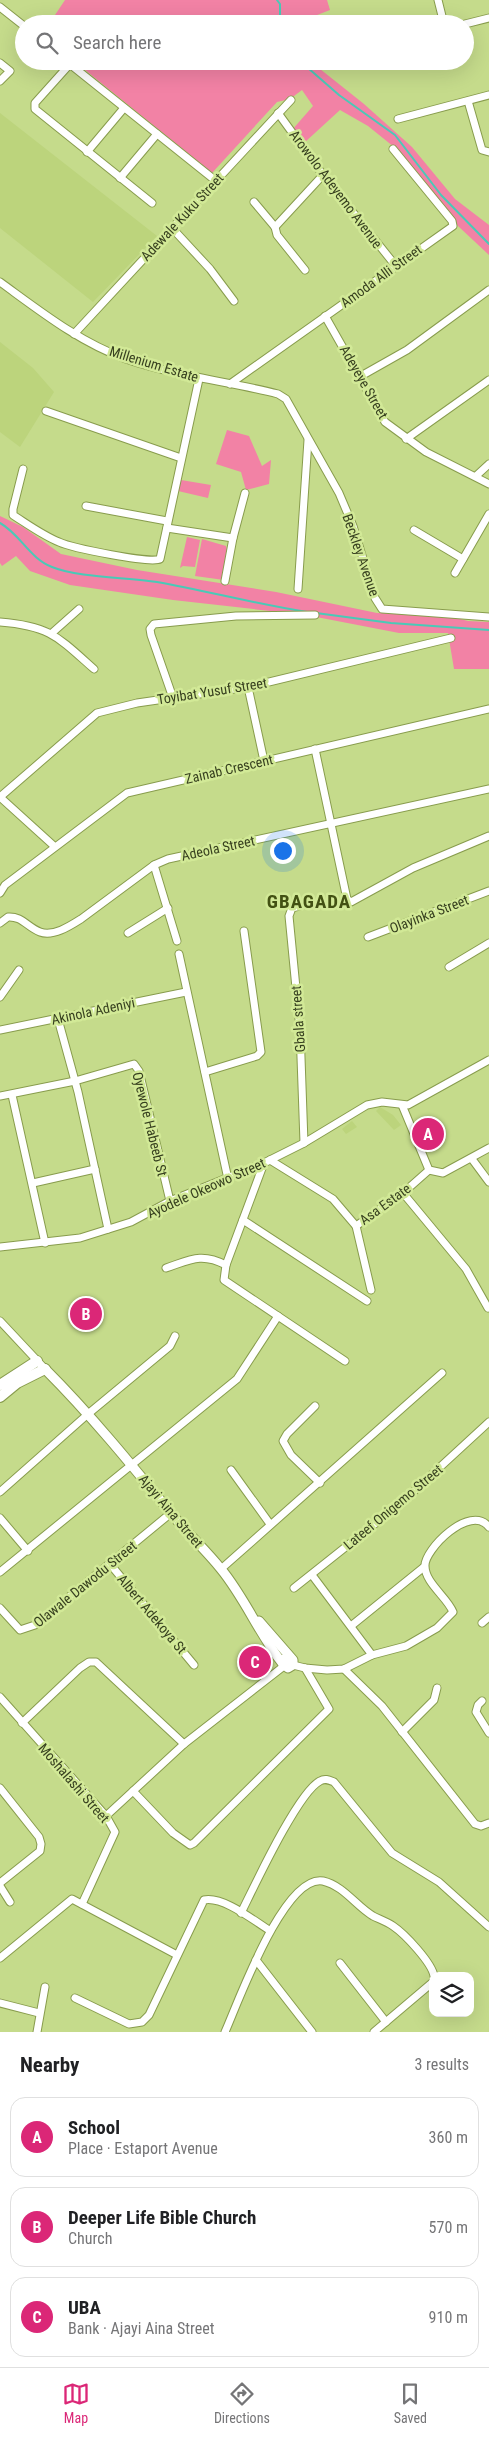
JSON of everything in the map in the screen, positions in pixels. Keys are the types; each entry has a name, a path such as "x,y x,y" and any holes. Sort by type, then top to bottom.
{"main road":[{"path":"0,1386 37,1361"},
{"path":"0,1397 17,1383 45,1369"}],"street":[{"path":"438,0 442,15"},
{"path":"0,7 15,19"},
{"path":"474,22 489,18"},
{"path":"0,63 10,70 0,81"},
{"path":"62,70 34,107 152,203"},
{"path":"77,70 216,181"},
{"path":"398,119 489,95"},
{"name":"Adewale Kuku Street","path":"74,334 291,100"},
{"path":"468,101 482,150 489,152"},
{"path":"87,152 124,108"},
{"name":"Arowolo Adeyemo Avenue","path":"278,113 323,175 395,266"},
{"path":"120,178 157,134"},
{"name":"Amoda Alli Street","path":"230,384 453,224 393,149"},
{"path":"275,227 323,175"},
{"path":"254,202 275,227 277,235 305,270"},
{"path":"172,228 210,268 234,301"},
{"name":"Millenium Estate","path":"0,282 74,334 126,359 199,379 278,394 291,406"},
{"path":"361,376 407,350 489,290"},
{"name":"Adeyeye Street","path":"325,316 361,376 381,416 406,439 426,452 489,484"},
{"path":"23,469 13,515 61,543 155,561 160,558 199,379"},
{"path":"406,439 489,380"},
{"name":"Beckley Avenue","path":"291,406 342,501 353,526 376,598 382,609 489,617"},
{"path":"46,411 181,458"},
{"path":"298,589 308,440"},
{"path":"476,476 489,464"},
{"path":"225,581 233,538 246,493"},
{"path":"86,506 233,538"},
{"path":"455,572 489,514"},
{"path":"414,530 463,559"},
{"path":"52,633 79,609"},
{"path":"173,698 150,635 150,630 154,624 236,616 316,615"},
{"path":"0,622 30,624 52,633 94,669"},
{"name":"Toyibat Yusuf Street","path":"0,797 97,713 115,707 248,687 451,638"},
{"path":"248,687 264,760"},
{"name":"Zainab Crescent","path":"0,893 5,885 54,846 127,793 489,709"},
{"path":"315,749 329,823 347,899 351,902 414,868 489,836"},
{"name":"Adeola Street","path":"0,921 8,917 18,917 40,932 49,933 70,927 154,865 168,859 489,789"},
{"path":"0,797 54,846"},
{"path":"154,865 177,941"},
{"name":"Olayinka Street","path":"368,937 489,891"},
{"name":"Gbala street","path":"304,904 292,908 289,916 300,1029 304,1143"},
{"path":"128,934 168,908"},
{"path":"205,1072 257,1056 261,1052 244,931"},
{"path":"449,967 489,943"},
{"path":"179,954 228,1179"},
{"path":"0,997 19,970"},
{"name":"Akinola Adeniyi","path":"0,1030 58,1019 105,1007 186,992"},
{"path":"58,1019 75,1081 108,1229"},
{"path":"489,1060 408,1105 402,1105 429,1170 443,1173 472,1159 489,1148"},
{"name":"Oyewole Habeeb St","path":"0,1096 75,1081 134,1064 139,1071 170,1201"},
{"path":"12,1095 45,1243"},
{"name":"Ayodele Okeowo Street","path":"0,1247 80,1238 131,1222 170,1201 267,1162 304,1143 367,1105 382,1102 402,1105"},
{"path":"472,1159 489,1182"},
{"path":"267,1162 226,1265 224,1280 345,1361"},
{"name":"Asa Estate","path":"267,1162 333,1199 356,1226 403,1193 429,1170"},
{"path":"33,1183 95,1169"},
{"path":"403,1193 466,1269 488,1308"},
{"path":"243,1220 367,1301"},
{"path":"356,1226 371,1290"},
{"path":"166,1268 202,1257 213,1258 226,1265"},
{"path":"0,1572 238,1379 278,1316"},
{"path":"0,1321 45,1369"},
{"path":"0,1492 88,1414 170,1346 175,1336"},
{"name":"Ajayi Aina Street","path":"45,1369 88,1414 132,1464 171,1513 222,1569 255,1617 272,1634 287,1663"},
{"path":"222,1569 270,1524 320,1484 442,1373"},
{"path":"315,1406 287,1434 283,1441 291,1455 320,1484"},
{"name":"Lateef Onigemo Street","path":"294,1588 401,1503 488,1426"},
{"path":"231,1470 270,1524"},
{"name":"Olawale Dawodu Street","path":"0,1608 20,1630 26,1630 171,1513"},
{"path":"0,1518 28,1551"},
{"path":"106,1816 184,1744 287,1663 305,1668 344,1669 372,1655 406,1646 437,1628 452,1615 452,1610 430,1580 424,1567 426,1556 461,1523 472,1519 486,1523 489,1527"},
{"name":"Albert Adekoya St","path":"110,1564 194,1665"},
{"path":"351,1626 424,1567"},
{"path":"312,1575 372,1655"},
{"path":"482,1623 489,1617"},
{"path":"22,1723 80,1668 89,1662 96,1662 184,1744"},
{"path":"133,1791 173,1833 192,1845 329,1709 305,1668"},
{"path":"344,1669 382,1706 476,1824 481,1826 489,1823"},
{"path":"402,1732 434,1700 437,1688"},
{"name":"Moshalashi Street","path":"0,1697 106,1816 115,1832 82,1904"},
{"path":"482,1701 478,1705 476,1712 489,1733"},
{"path":"241,1912 282,1831 300,1802 319,1781 327,1779 334,1782 392,1853 440,1882 489,1927"},
{"path":"0,1788 39,1837 42,1844 40,1851 0,1885 10,1902"},
{"path":"225,2032 269,1930 286,1906 305,1886 321,1881 336,1886 371,1915 394,1926 420,1953 432,1972"},
{"path":"0,1958 70,1899 76,1899 177,1955"},
{"path":"75,1998 129,2024 142,2022 149,2015 204,1900 210,1899 222,1902 269,1930"},
{"path":"256,1960 312,2032"},
{"path":"340,1963 386,2022"},
{"path":"374,2032 429,1985"},
{"path":"37,2032 45,1987"},
{"path":"0,2003 40,2013"}],"shaded area":[{"path":"65,0 327,0 330,10 317,15 55,15"},
{"path":"85,70 321,70 364,104 412,147 455,199 489,225 489,255 458,226 394,147 368,126 340,110 304,143 292,130 313,106 302,90 290,99 277,102 212,173"},
{"path":"0,113 157,236 93,302 0,228"},
{"path":"0,342 33,368 54,392 20,447 0,432"},
{"path":"227,430 249,436 262,466 271,460 269,484 246,490 241,472 216,464"},
{"path":"181,480 211,485 208,498 178,491"},
{"path":"0,516 23,527 61,554 137,570 276,592 377,613 444,615 468,621 489,622 489,669 454,669 448,633 399,633 306,615 173,600 70,585 30,571 16,556 2,566 0,563"},
{"path":"187,537 200,540 195,567 183,566 180,568"},
{"path":"202,539 226,546 228,554 224,580 195,576"},
{"path":"380,1107 393,1115 401,1125 394,1130 376,1111"},
{"path":"352,1121 357,1127 346,1134 342,1129"}],"waterway":[{"path":"277,0 280,4 280,15"},
{"path":"310,70 339,95 395,135 441,195 489,244"},
{"path":"0,523 13,533 37,558 63,571 157,582 307,612"},
{"path":"316,613 391,623 489,630"}],"place":[{"name":"School","path":"428,1134"},
{"name":"Deeper Life Bible Church","path":"86,1314"},
{"name":"UBA","path":"255,1662"}],"district":[{"name":"GBAGADA","path":"309,901"}]}
